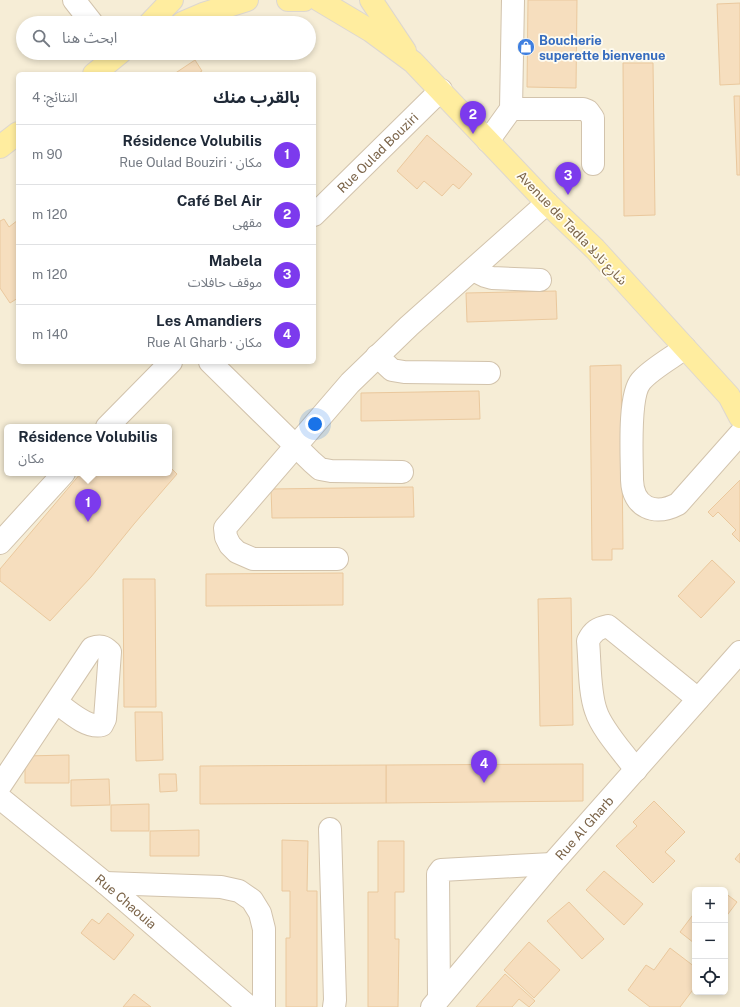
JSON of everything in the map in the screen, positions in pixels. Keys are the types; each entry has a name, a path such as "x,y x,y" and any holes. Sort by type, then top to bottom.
{"main road":[{"path":"157,16 172,0"},
{"path":"198,16 247,0"},
{"path":"288,0 304,0"},
{"name":"Avenue de Tadla شارع تادلا","path":"319,0 371,31 413,62 547,203 595,249 685,348 734,397 740,417"},
{"name":"Avenue de Tadla شارع تادلا","path":"371,0 413,62"},
{"path":"96,72 111,60"},
{"path":"0,147 16,135"}],"street":[{"path":"74,0 87,16"},
{"path":"488,141 510,108 513,0"},
{"name":"Rue Oulad Bouziri","path":"316,213 441,90"},
{"path":"510,108 584,109 588,111 593,118 593,164"},
{"path":"337,559 253,559 237,552 230,545 225,533 225,528 350,383 409,326 547,203"},
{"path":"473,270 492,278 540,280"},
{"path":"685,348 641,381 634,392 632,406 632,488 635,495 645,506 652,509 660,510 670,508 678,504 740,434"},
{"path":"377,356 392,370 404,372 489,373"},
{"path":"111,424 169,364"},
{"path":"212,364 295,447 320,468 331,471 402,472"},
{"path":"0,543 61,476"},
{"path":"636,770 604,728 596,712 593,698 588,641 592,633 599,628 608,626 698,699"},
{"name":"Rue Al Gharb","path":"435,1003 552,864 740,652"},
{"path":"0,786 56,702"},
{"name":"Rue Chaouia","path":"0,798 105,883 249,1007"},
{"path":"330,828 334,1007"},
{"path":"435,1003 438,874 441,870 552,864"},
{"path":"105,883 221,887 239,891 252,900 260,913 264,929 264,1007"}],"shaded area":[{"path":"0,0 740,0 740,1007 0,1007"}],"building":[{"path":"528,0 577,0 576,88 527,87"},
{"path":"740,3 740,84 720,85 717,4"},
{"path":"195,60 202,71 200,72 177,72"},
{"path":"623,63 653,63 655,215 624,216"},
{"path":"734,96 740,96 740,175 737,175"},
{"path":"427,135 472,174 459,189 453,184 442,196 424,181 417,189 397,171"},
{"path":"4,219 9,227 16,222 16,299 10,303 0,288 0,221"},
{"path":"556,291 557,319 467,322 466,293"},
{"path":"621,365 623,549 612,549 612,560 592,560 590,366"},
{"path":"479,391 480,419 361,421 361,393"},
{"path":"172,469 177,474 91,577 50,621 0,581 0,569 78,476 172,476"},
{"path":"740,480 740,542 732,534 736,530 718,512 713,517 708,512"},
{"path":"413,487 414,517 272,518 271,489"},
{"path":"712,560 735,582 701,618 678,596"},
{"path":"343,573 343,605 206,606 206,574"},
{"path":"123,579 155,579 156,707 124,707"},
{"path":"571,598 573,725 540,726 538,599"},
{"path":"135,712 162,712 163,760 136,761"},
{"path":"69,755 69,783 25,783 25,756"},
{"path":"583,764 583,801 386,803 386,765"},
{"path":"386,765 386,803 200,804 200,766"},
{"path":"159,774 176,774 177,791 160,792"},
{"path":"109,779 110,805 71,806 71,780"},
{"path":"654,801 685,832 665,852 675,861 653,883 616,846 637,826 633,822"},
{"path":"149,804 149,831 111,831 111,805"},
{"path":"199,830 199,856 150,856 150,831"},
{"path":"282,840 308,841 307,891 317,891 317,1007 286,1007 286,938 290,938 290,891 282,891"},
{"path":"378,841 404,841 404,892 395,892 395,939 399,939 398,1007 368,1007 368,892 378,892"},
{"path":"740,853 740,863 735,859"},
{"path":"604,871 643,904 624,925 586,890"},
{"path":"728,895 737,902 728,914"},
{"path":"569,902 604,939 582,959 547,921"},
{"path":"108,913 134,935 114,960 81,933 92,919 99,924"},
{"path":"692,916 692,941 680,932"},
{"path":"529,942 560,970 534,998 504,970"},
{"path":"670,948 692,965 692,991 680,1007 650,1007 628,990 646,965 654,970"},
{"path":"505,974 535,1001 529,1007 519,999 512,1007 476,1007"},
{"path":"134,994 151,1007 123,1007"}],"place":[{"name":"Boucherie superette bienvenue","path":"526,47"},
{"name":"Café Bel Air","path":"473,134"},
{"name":"Mabela","path":"568,195"},
{"name":"Résidence Volubilis","path":"88,522"},
{"name":"Les Amandiers","path":"484,783"}]}
